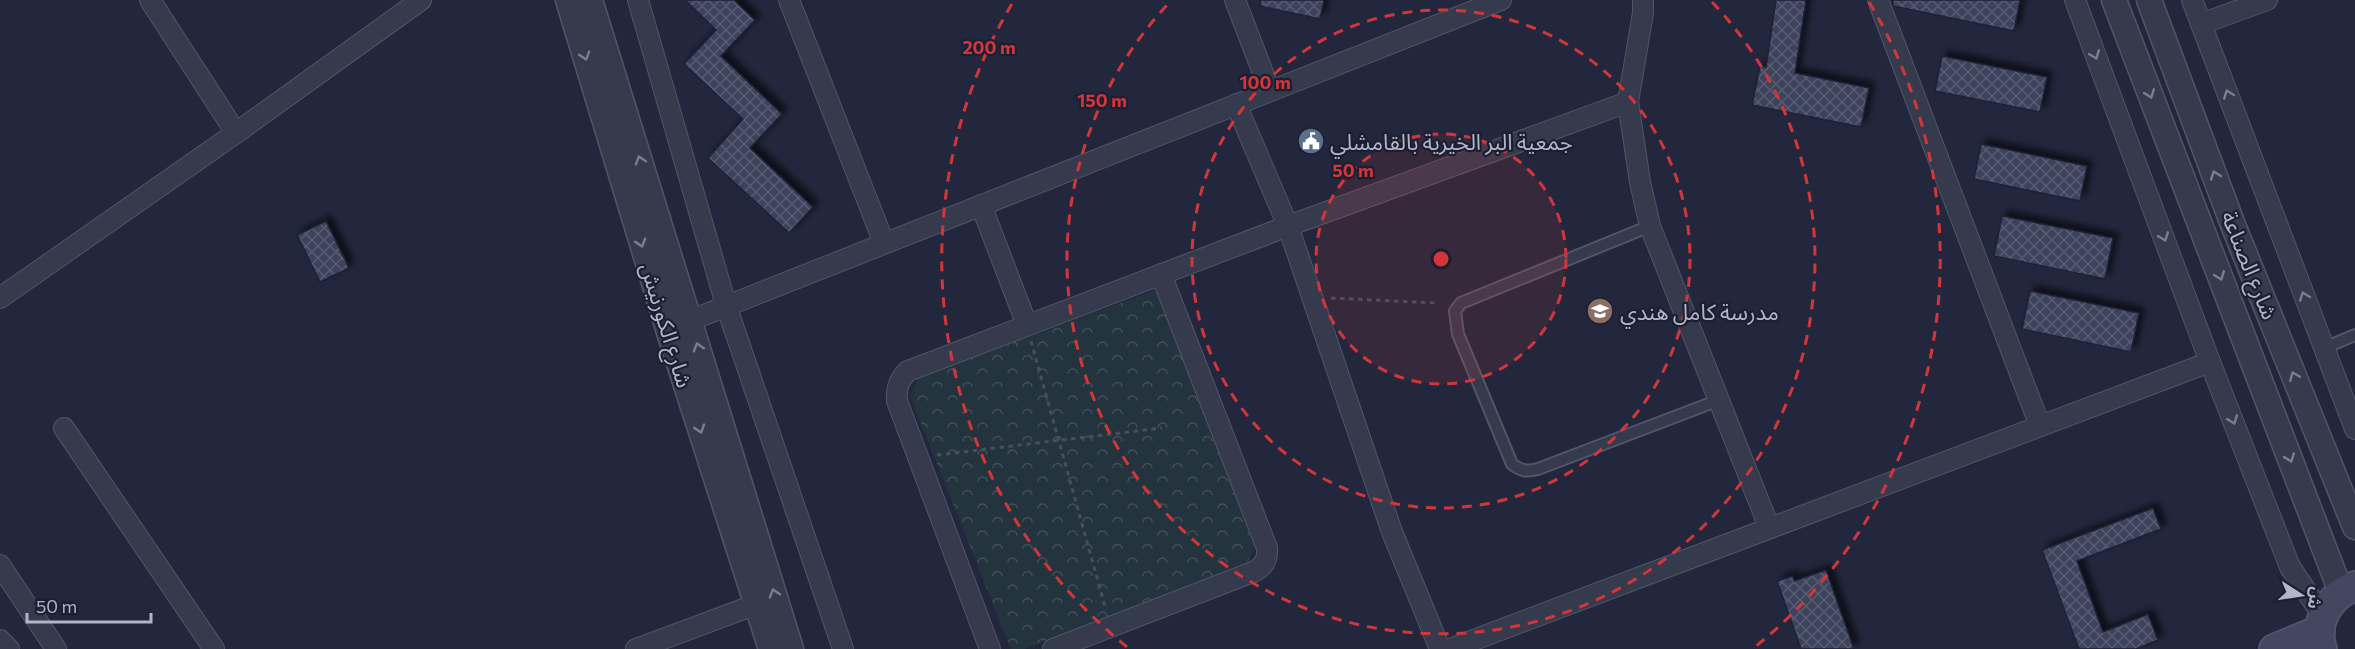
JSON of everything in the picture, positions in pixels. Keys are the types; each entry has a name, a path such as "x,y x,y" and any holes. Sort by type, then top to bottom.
{"main road":[{"path":"2274,649 2322,632 2330,603 2348,589"}],"street":[{"path":"151,0 236,133"},
{"path":"0,298 421,0"},
{"name":"شارع الكورنيش","path":"568,0 668,329 771,649"},
{"name":"شارع الكورنيش","path":"590,0 791,649"},
{"path":"638,0 726,305 843,649"},
{"path":"789,0 884,243"},
{"path":"1235,0 1270,91"},
{"path":"668,329 1501,0"},
{"path":"1643,0 1643,13 1628,102 1640,182 1650,226 1769,527"},
{"path":"1878,0 2040,426"},
{"path":"2075,0 2210,362 2290,567 2322,632"},
{"path":"2114,0 2348,589"},
{"name":"شارع الصناعة","path":"2149,0 2233,225 2355,527"},
{"path":"2192,0 2355,429"},
{"path":"2201,24 2266,0"},
{"path":"990,649 897,400 897,388 903,375 908,371 1288,226 1628,102"},
{"path":"1236,104 1288,226 1392,532 1440,649"},
{"path":"981,205 1027,325"},
{"path":"1053,649 1254,572 1263,565 1268,554 1161,274"},
{"path":"1450,649 2210,362"},
{"path":"64,428 214,649"},
{"path":"0,565 56,649"},
{"path":"636,649 757,604"},
{"path":"0,640 9,649"}],"lane":[{"path":"1650,226 1461,303 1455,311 1458,334 1512,464 1518,470 1528,472 1538,469 1719,400"},
{"path":"2324,348 2355,335"}],"path":[{"path":"1312,298 1437,303"},
{"path":"1027,325 1110,626"},
{"path":"918,457 1162,428"}],"green space":[{"path":"1162,288 1258,540 1248,562 1024,649 1011,649 910,396 919,377"}],"building":[{"path":"685,0 734,0 755,20 721,56 782,114 750,148 813,207 789,233 708,158 743,119 684,64 716,30"},
{"path":"1261,0 1324,0 1320,19 1260,6"},
{"path":"1776,0 1806,0 1795,73 1869,88 1861,127 1752,105 1760,66 1766,67"},
{"path":"1893,0 2020,0 2014,31 1893,6"},
{"path":"1942,56 2047,77 2040,112 1935,91"},
{"path":"1981,144 2087,166 2080,201 1974,179"},
{"path":"2002,216 2113,238 2105,279 1994,256"},
{"path":"326,221 349,268 320,282 297,235"},
{"path":"2030,291 2139,313 2131,352 2022,329"},
{"path":"2153,508 2161,529 2077,561 2103,632 2148,614 2158,640 2136,649 2079,649 2042,550"},
{"path":"1826,570 1854,649 1801,649 1777,581 1793,576 1794,581"}],"place":[{"name":"جمعية البر الخيرية بالقامشلي","path":"1311,141"},
{"name":"مدرسة كامل هندي","path":"1600,311"}]}
